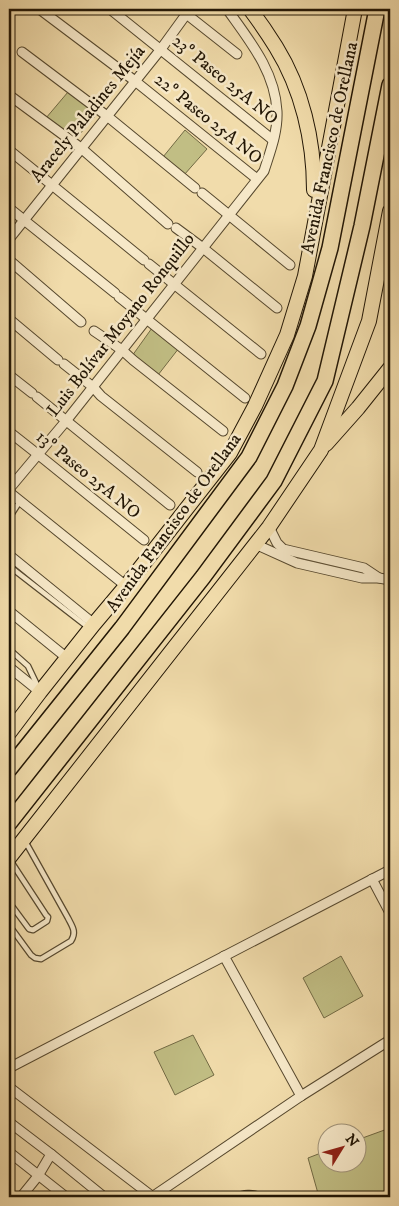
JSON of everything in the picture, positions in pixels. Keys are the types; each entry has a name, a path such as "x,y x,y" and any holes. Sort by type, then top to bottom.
{"highway":[{"name":"Avenida Francisco de Orellana","path":"9,769 122,628 249,456 285,386 308,326 330,248 377,9"},
{"path":"9,823 203,577 274,481 325,381 362,226 390,85"}],"main road":[{"path":"250,9 276,47 291,75 299,97 312,150 315,218"},
{"name":"Avenida Francisco de Orellana","path":"11,727 230,454 255,406 287,335 304,276 354,9"},
{"path":"321,450 369,321 390,211"},
{"path":"9,858 268,527 321,450 390,368"}],"street":[{"name":"23º Paseo 25A NO","path":"110,9 274,140"},
{"name":"Luis Bolívar Moyano Ronquillo","path":"9,490 264,171 274,140 277,112 272,84 260,55 227,9"},
{"name":"Aracely Paladines Mejía","path":"9,239 161,49 185,10"},
{"path":"185,10 237,54"},
{"name":"22º Paseo 25A NO","path":"42,11 135,81 258,179"},
{"path":"22,52 107,116 290,265"},
{"path":"9,95 82,148 172,226 203,248 277,308"},
{"path":"9,150 261,354"},
{"path":"9,208 245,398"},
{"path":"9,260 81,322"},
{"path":"9,320 197,472"},
{"path":"94,331 122,350 223,431"},
{"path":"9,374 170,505"},
{"name":"13º Paseo 25A NO","path":"12,434 144,540"},
{"path":"9,490 20,501 126,586"},
{"path":"268,527 281,553"},
{"path":"255,544 281,553 297,563 362,578 390,578"},
{"path":"9,555 92,626"},
{"path":"9,611 69,657"},
{"path":"9,667 40,692"},
{"path":"9,1068 390,870"},
{"path":"372,879 390,913"},
{"path":"224,956 301,1096"},
{"path":"9,1087 153,1197 301,1096 390,1040"},
{"path":"9,1122 104,1197"},
{"path":"9,1152 66,1197"},
{"path":"21,1197 38,1176 51,1154"}],"lane":[{"path":"9,518 20,501"},
{"path":"9,566 92,626"},
{"path":"9,607 69,657"},
{"path":"9,649 28,666 40,692"},
{"path":"9,925 35,958 41,959 71,941 74,937 74,931 68,918 24,840"},
{"path":"9,858 48,917 47,921 33,930 29,929 9,902"},
{"path":"232,1197 253,1193 262,1197"}],"shaded area":[{"path":"68,92 97,114 75,140 46,118"},
{"path":"185,130 207,149 184,175 163,157"},
{"path":"152,328 179,348 158,375 132,356"},
{"path":"341,956 363,996 324,1018 303,978"},
{"path":"193,1035 214,1075 175,1095 154,1052"},
{"path":"390,1128 390,1197 319,1197 308,1158 316,1155 316,1174 366,1174 366,1137"}]}
